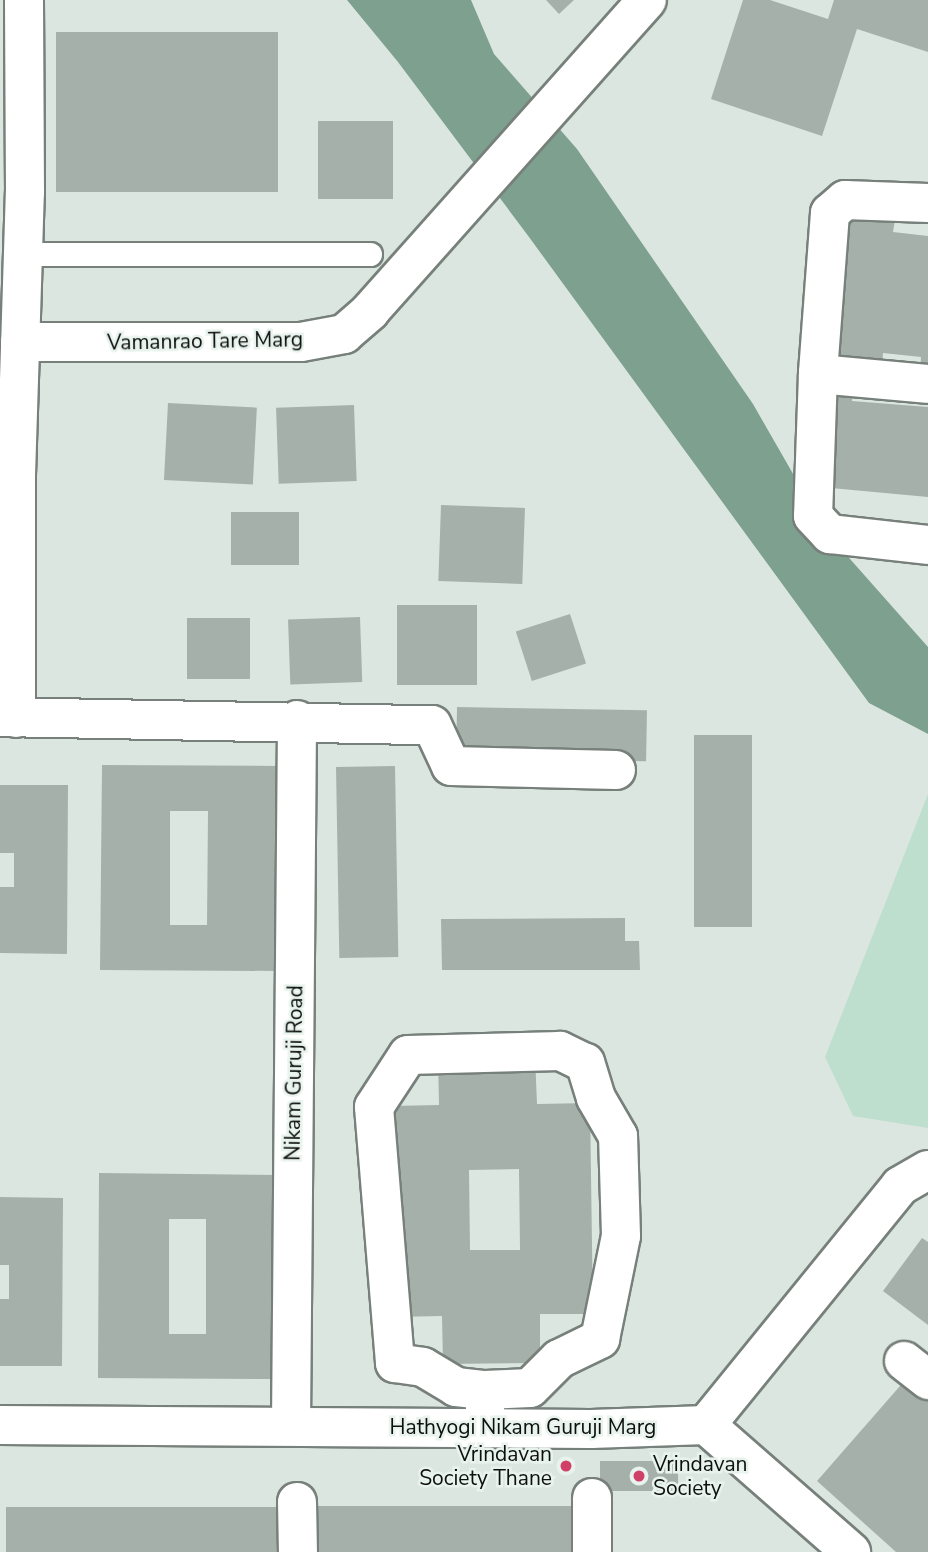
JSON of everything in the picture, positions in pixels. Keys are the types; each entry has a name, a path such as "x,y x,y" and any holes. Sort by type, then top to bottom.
{"street":[{"path":"24,0 13,192 21,254 20,342 8,475 8,717 297,720 432,725 451,766 616,770"},
{"name":"Vamanrao Tare Marg","path":"20,342 301,342 344,334 370,312 646,0"},
{"path":"928,203 845,200 830,214 818,374 813,516 830,534 928,545"},
{"path":"818,374 928,384"},
{"name":"Nikam Guruji Road","path":"290,1426 297,720"},
{"path":"559,1052 585,1063 596,1098 618,1136 621,1236 600,1339 559,1359 530,1388 485,1390 456,1387 422,1367 395,1363 374,1107 408,1055 559,1052"},
{"path":"841,1549 706,1425 900,1186 928,1170"},
{"path":"485,1390 485,1427"},
{"name":"Hathyogi Nikam Guruji Marg","path":"0,1426 706,1425"},
{"path":"592,1498 592,1552"},
{"path":"297,1502 298,1552"}],"lane":[{"path":"21,254 370,254"}],"shaded area":[{"path":"347,0 471,0 494,54 577,149 753,404 827,533 928,647 928,734 869,703 529,237 398,62"},
{"path":"928,794 928,1128 853,1116 825,1057"}],"building":[{"path":"546,0 574,0 559,14"},
{"path":"743,0 770,0 828,19 834,0 928,0 928,52 857,29 822,136 711,99"},
{"path":"56,32 278,32 278,192 56,192"},
{"path":"318,121 393,121 393,199 318,199"},
{"path":"845,215 895,220 893,232 928,236 928,372 920,371 921,357 883,353 882,367 828,361"},
{"path":"829,384 853,387 852,401 928,407 928,497 820,487"},
{"path":"168,403 257,408 253,485 164,480"},
{"path":"354,405 357,481 279,484 276,408"},
{"path":"441,505 525,508 522,584 438,581"},
{"path":"231,512 299,512 299,565 231,565"},
{"path":"397,605 477,605 477,685 397,685"},
{"path":"570,614 586,663 532,681 516,632"},
{"path":"360,617 362,682 290,684 288,620"},
{"path":"187,618 250,618 250,679 187,679"},
{"path":"457,707 647,710 646,761 456,758"},
{"path":"694,735 752,735 752,927 694,927"},
{"path":"102,765 280,766 278,971 100,970","holes":["170,811 208,811 207,925 170,925"]},
{"path":"395,766 398,957 339,958 336,767"},
{"path":"0,785 68,785 67,954 0,953 0,887 14,887 14,853 0,853"},
{"path":"625,918 625,941 639,941 640,970 442,970 441,919"},
{"path":"535,1055 537,1104 590,1103 593,1314 540,1314 540,1363 443,1364 442,1316 394,1317 391,1106 439,1105 438,1057","holes":["519,1169 520,1250 470,1250 469,1170"]},
{"path":"99,1173 277,1175 276,1379 98,1378","holes":["169,1219 206,1219 206,1334 169,1334"]},
{"path":"0,1197 63,1198 62,1366 0,1366 0,1299 9,1299 9,1265 0,1265"},
{"path":"922,1238 928,1242 928,1325 883,1291"},
{"path":"907,1378 928,1396 928,1552 896,1552 817,1481"},
{"name":"Vrindavan Society","path":"600,1461 678,1461 678,1491 600,1491"},
{"path":"310,1506 581,1506 581,1552 310,1552"},
{"path":"6,1507 277,1507 277,1552 6,1552"}],"place":[{"name":"Vrindavan Society Thane","path":"566,1466"},
{"name":"Vrindavan Society","path":"639,1476"}]}
